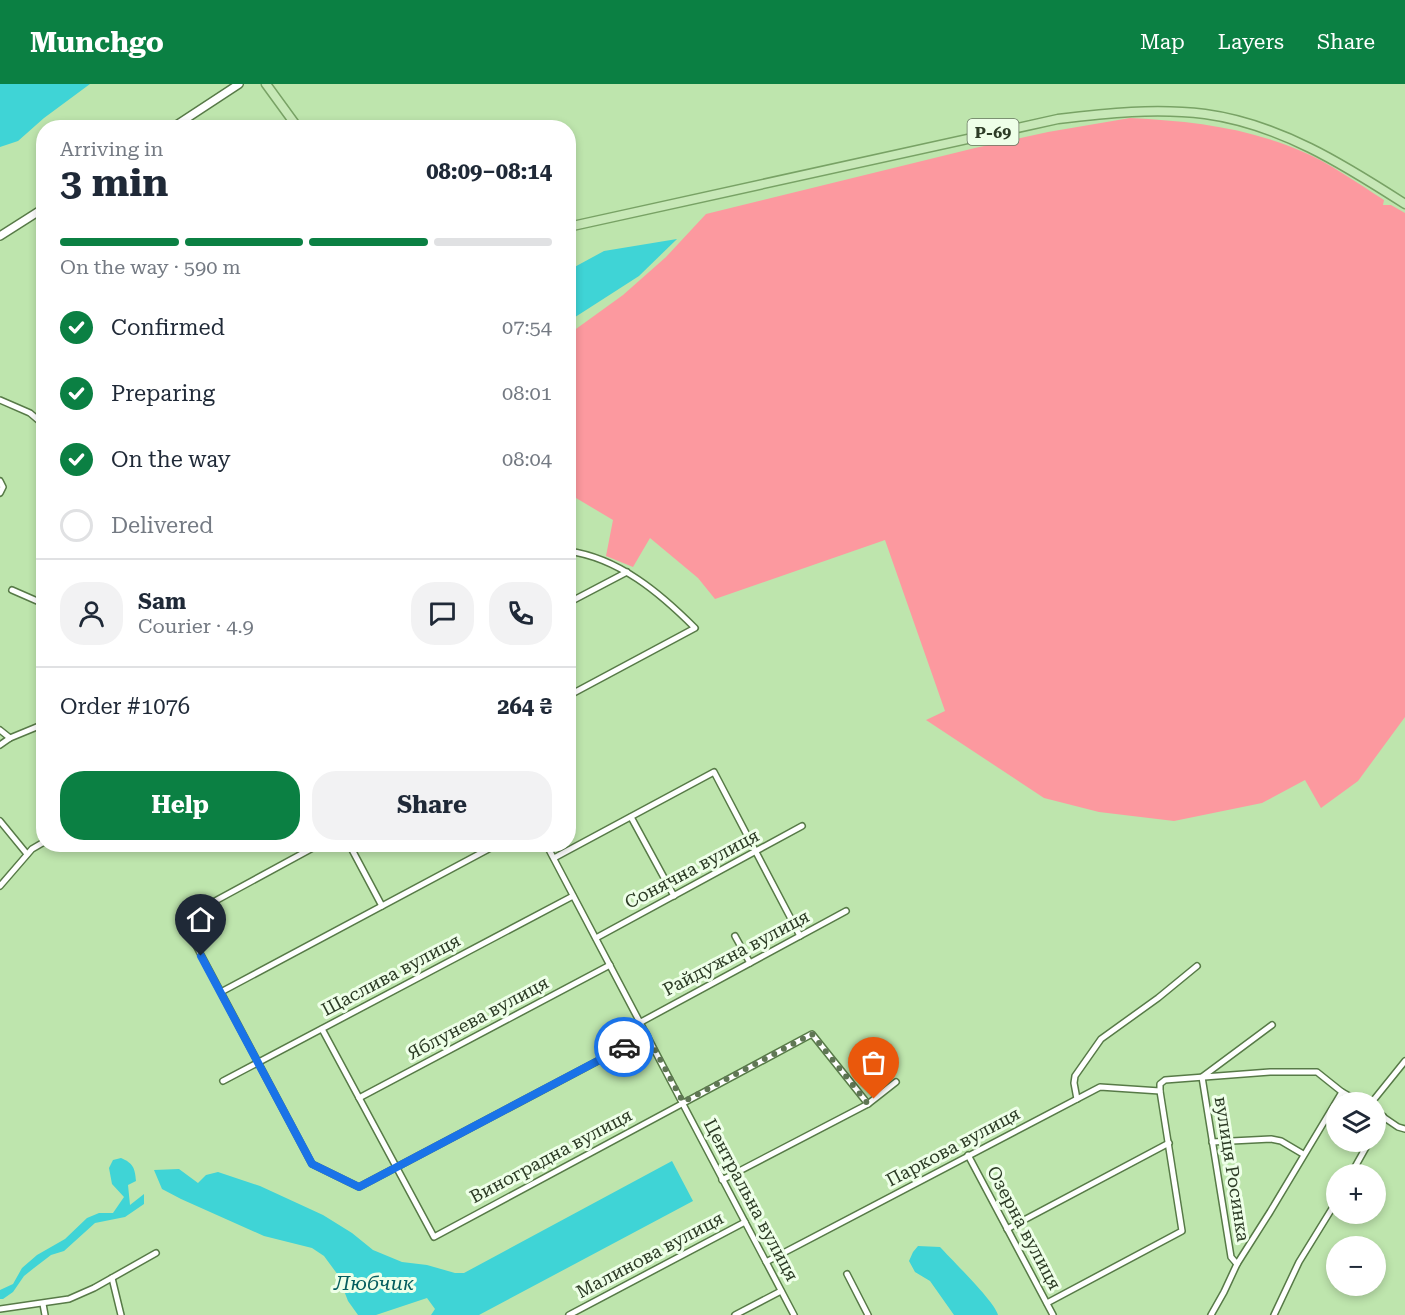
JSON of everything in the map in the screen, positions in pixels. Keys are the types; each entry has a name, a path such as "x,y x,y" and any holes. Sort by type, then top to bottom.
{"main road":[{"path":"266,84 292,120"},
{"name":"Р-69","path":"576,225 1058,118 1127,111 1205,114 1262,128 1327,155 1405,204"}],"street":[{"path":"184,120 239,84"},
{"path":"0,236 36,213"},
{"path":"0,400 30,413 36,418"},
{"path":"0,481 3,487 0,493"},
{"path":"576,553 594,557 627,572 669,604 695,628 576,692"},
{"path":"576,599 627,572"},
{"path":"12,590 36,600"},
{"path":"0,745 10,738 36,727"},
{"path":"0,730 10,738"},
{"path":"576,846 714,772 800,936"},
{"path":"631,817 674,896"},
{"path":"0,821 27,854"},
{"name":"Сонячна вулиця","path":"596,938 802,826"},
{"path":"0,886 27,854 36,848"},
{"path":"305,852 182,919 312,1164 359,1187 647,1035"},
{"path":"353,852 382,906"},
{"path":"221,992 483,852"},
{"name":"Центральна вулиця","path":"551,852 794,1315"},
{"path":"554,858 565,852"},
{"name":"Щаслива вулиця","path":"223,1081 573,896"},
{"name":"Райдужна вулиця","path":"641,1022 846,911"},
{"path":"735,936 750,963"},
{"name":"Яблунева вулиця","path":"359,1098 610,965"},
{"path":"1077,1099 1075,1076 1101,1039 1158,998 1197,966"},
{"path":"1203,1077 1272,1025"},
{"path":"322,1029 396,1167"},
{"name":"Виноградна вулиця","path":"396,1167 434,1237 812,1034 868,1104"},
{"path":"1380,1092 1405,1061"},
{"path":"1047,1302 1182,1231 1160,1091 1160,1084 1165,1080 1270,1072 1317,1072 1342,1092"},
{"name":"вулиця Росинка","path":"1203,1077 1231,1257 1237,1264"},
{"path":"722,1180 868,1104 896,1082"},
{"name":"Паркова вулиця","path":"766,1262 1100,1087 1160,1091"},
{"path":"1211,1315 1237,1264 1326,1118"},
{"path":"1386,1118 1405,1129"},
{"path":"1212,1142 1271,1139 1281,1141 1304,1154"},
{"path":"1007,1229 1169,1143"},
{"name":"Озерна вулиця","path":"968,1155 1053,1315"},
{"path":"1274,1315 1299,1262 1326,1218"},
{"name":"Малинова вулиця","path":"569,1315 745,1222"},
{"path":"0,1310 69,1299 156,1253"},
{"path":"847,1274 868,1315"},
{"path":"112,1278 121,1315"},
{"path":"735,1315 781,1291"},
{"path":"43,1304 45,1315"}],"shaded area":[{"path":"1130,118 1174,121 1238,131 1280,143 1322,161 1384,200 1383,205 1391,205 1405,213 1405,717 1358,781 1321,808 1305,780 1262,803 1174,821 1099,812 1044,798 926,720 945,711 885,540 715,599 698,578 650,538 633,567 606,556 613,520 576,498 576,329 623,295 666,257 706,214 1048,132"}],"water":[{"path":"0,84 90,84 42,120 36,120 36,125 18,141 0,147"},
{"path":"677,239 639,276 576,316 576,266 604,251"},
{"path":"121,1158 133,1166 135,1173 136,1181 128,1185 130,1205 144,1194 144,1204 125,1217 95,1223 64,1251 51,1255 24,1276 13,1292 0,1299 0,1290 13,1284 22,1268 37,1255 65,1239 87,1218 99,1213 113,1213 124,1197 112,1184 109,1168 113,1160"},
{"name":"Любчик","path":"672,1161 693,1201 479,1315 431,1315 435,1309 427,1298 376,1315 358,1315 348,1301 338,1275 324,1256 312,1248 264,1236 181,1199 162,1189 154,1170 179,1169 198,1183 206,1175 218,1172 260,1186 323,1215 352,1233 373,1250 402,1262 464,1273"},
{"path":"918,1246 940,1247 981,1291 998,1315 954,1315 930,1281 915,1272 909,1261"}],"way so far":[{"path":"624,1047 647,1035 683,1102 812,1034 868,1104 874,1099"}],"route":[{"path":"201,956 312,1164 359,1187 624,1047"}]}
